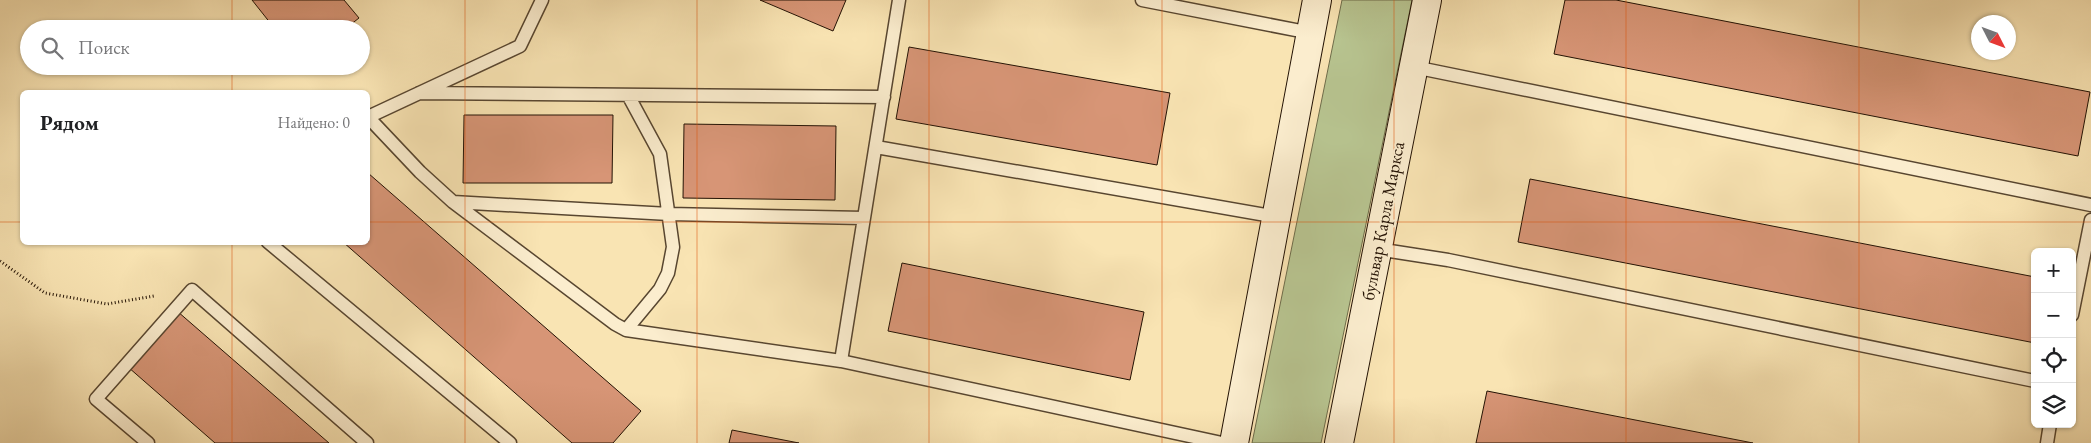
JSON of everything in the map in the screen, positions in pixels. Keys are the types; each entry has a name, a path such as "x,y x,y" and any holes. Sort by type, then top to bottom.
{"street":[{"path":"1234,443 1278,217 1317,0"},
{"name":"бульвар Карла Маркса","path":"1339,443 1427,0"}],"lane":[{"path":"370,116 520,46 542,0"},
{"path":"840,361 899,0"},
{"path":"1142,0 1311,33"},
{"path":"1414,67 2091,205"},
{"path":"419,93 884,97"},
{"path":"626,330 660,289 668,273 673,247 660,154 628,95"},
{"path":"370,119 420,172 453,202 615,324 633,333 840,361 1222,443"},
{"path":"876,147 1278,217"},
{"path":"453,202 669,214 864,218"},
{"path":"2076,295 2091,220"},
{"path":"272,245 510,443"},
{"path":"1377,249 1448,260 2031,380"},
{"path":"148,443 96,399 192,290 367,443"},
{"path":"2046,443 2049,428"}],"path":[{"path":"0,261 45,293 107,304 192,290"}],"green space":[{"path":"1342,0 1412,0 1321,443 1252,443"}],"building":[{"path":"252,0 344,0 359,18 356,20 268,20"},
{"path":"760,0 846,0 833,31"},
{"path":"1565,0 1616,0 2090,92 2078,156 1554,54"},
{"path":"909,47 1170,93 1157,165 896,119"},
{"path":"464,115 613,115 612,183 463,183"},
{"path":"684,124 836,126 835,200 683,198"},
{"path":"370,175 641,411 613,443 572,443 346,245 370,245"},
{"path":"1530,179 2031,276 2031,342 1518,242"},
{"path":"902,263 1144,312 1130,380 888,331"},
{"path":"177,311 329,443 215,443 128,367"},
{"path":"1487,391 1753,443 1476,443"},
{"path":"732,430 799,443 729,443"}]}
